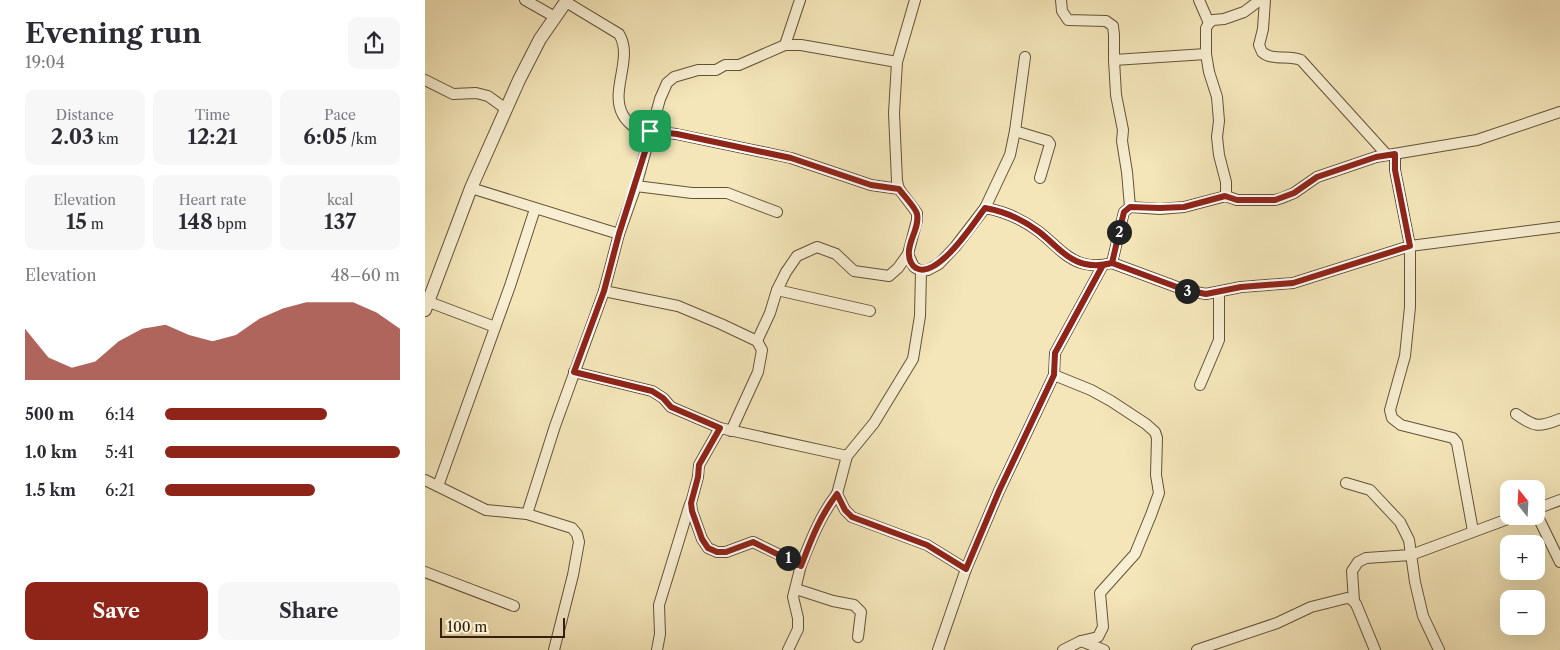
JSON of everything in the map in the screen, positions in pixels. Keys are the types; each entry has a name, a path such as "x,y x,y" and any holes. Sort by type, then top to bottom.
{"street":[{"path":"525,0 555,17"},
{"path":"785,45 800,0"},
{"path":"757,341 770,313 777,290 797,256 817,248 836,254 854,271 889,276 908,254 917,220 917,212 899,189 896,170 894,113 897,62 915,0"},
{"path":"1061,0 1062,11 1068,20 1106,21 1113,26 1115,35 1116,95 1123,130 1122,141 1130,207"},
{"path":"1199,0 1209,23"},
{"path":"1225,196 1226,182 1219,155 1217,137 1219,121 1217,97 1209,72 1206,54 1206,28 1213,20 1224,19 1244,12 1260,0"},
{"path":"1265,0 1263,29 1259,45 1262,52 1271,56 1293,57 1301,60 1391,154 1410,246 1410,307 1405,356 1390,410 1392,418 1401,425 1453,438 1457,443 1473,531"},
{"path":"495,327 427,306 471,188 519,80 540,39 566,1 619,34 624,42 619,96 620,108 625,119 650,135 677,134 791,158 871,185 899,189"},
{"path":"527,514 574,372 604,291 619,234 636,186 660,99 667,83 674,77 698,70 716,70 725,66 739,65 785,45 801,45 897,62"},
{"path":"1114,60 1206,54"},
{"path":"908,254 914,267 921,271 928,270 939,264 955,247 985,208 1010,155 1025,57"},
{"path":"425,80 453,94 476,93 488,96 506,109"},
{"path":"938,650 966,569 999,491 1054,375 1055,353 1108,264 1124,212 1130,207 1184,207 1225,196 1237,200 1275,200 1294,193 1317,177 1391,154 1477,140 1560,112"},
{"path":"1015,131 1048,141 1050,144 1040,178"},
{"path":"636,186 693,193 727,193 777,212"},
{"path":"471,188 619,234"},
{"path":"985,208 999,210 1037,230 1067,256 1082,264 1108,264 1185,290 1206,294 1241,287 1293,283 1410,246 1560,227"},
{"path":"438,486 535,209"},
{"path":"788,650 798,629 798,618 793,597 801,566 826,508 837,494 847,456 875,423 913,359 921,316 921,271"},
{"path":"777,290 870,312"},
{"path":"604,291 678,306 757,341 762,350 758,372 731,431"},
{"path":"1200,385 1219,340 1219,292"},
{"path":"574,372 652,391 663,398 671,407 720,428 847,456"},
{"path":"1054,375 1091,390 1111,401 1155,432 1157,438 1156,475 1159,493 1135,554 1100,593 1103,627 1098,637 1081,641 1063,650"},
{"path":"1516,414 1532,425 1542,426 1560,419"},
{"path":"657,650 660,634 659,605 691,503 699,465 720,428"},
{"path":"425,480 486,510 527,514 573,528 579,542 573,575 554,650"},
{"path":"1346,483 1370,490 1400,522 1409,540 1423,616 1439,650"},
{"path":"837,494 845,510 852,517 927,545 966,569"},
{"path":"1545,507 1560,500"},
{"path":"691,503 702,539 708,548 717,552 726,552 753,542 801,566"},
{"path":"1375,650 1354,601 1352,571 1358,562 1366,558 1411,555 1500,521"},
{"path":"1543,525 1560,562"},
{"path":"425,572 514,606"},
{"path":"796,589 833,601 854,605 861,612 858,637"},
{"path":"1200,649 1277,623 1311,607 1347,598 1354,601"},
{"path":"1081,641 1104,650"}],"route":[{"path":"650,131 636,186 619,234 604,291 574,372 652,391 663,398 671,407 720,428 699,465 691,503 702,539 708,548 717,552 726,552 753,542 801,566 817,526 826,508 837,494 841,504 852,517 927,545 966,569 999,491 1054,375 1055,353 1103,265 1112,263 1124,212 1130,207 1184,207 1225,196 1237,200 1275,200 1294,193 1317,177 1376,157 1395,154 1395,170 1410,246 1293,283 1241,287 1206,294 1185,290 1112,263 1103,265 1082,264 1067,256 1037,230 999,210 985,208 955,247 939,264 928,270 921,271 914,267 908,254 917,220 917,212 899,189 871,185 791,158 677,134 650,131"}]}
